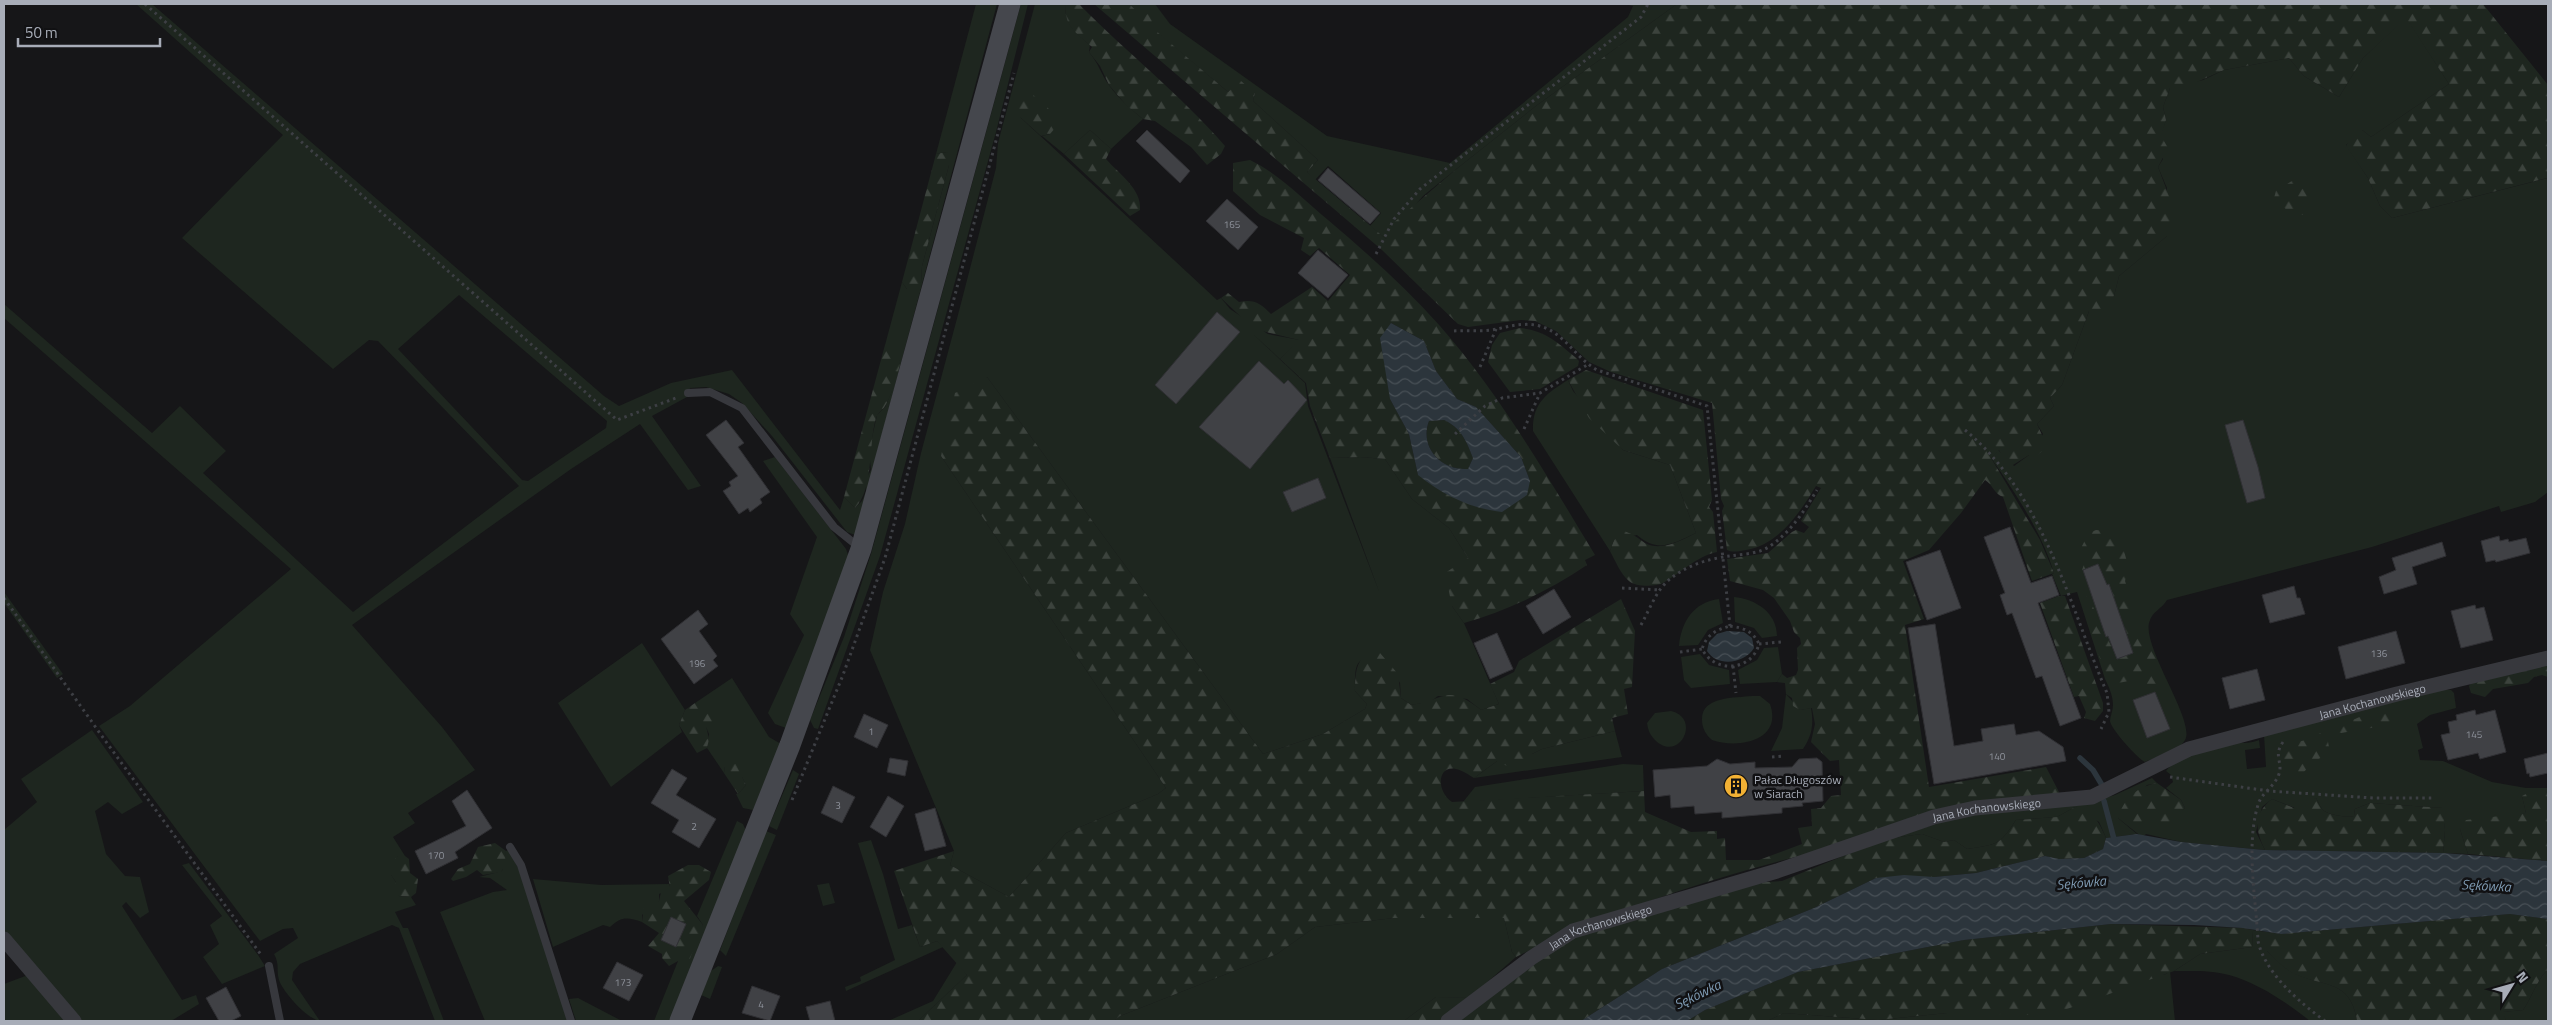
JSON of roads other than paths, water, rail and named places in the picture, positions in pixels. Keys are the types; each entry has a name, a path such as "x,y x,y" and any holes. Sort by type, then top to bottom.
{"main road":[{"path":"680,1021 790,745 861,549 1010,4"}],"street":[{"name":"Jana Kochanowskiego","path":"1448,1021 1530,958 1573,931 1777,871 1934,817 1975,808 2092,797 2189,749 2397,694 2460,685 2548,658"},
{"path":"4,939 74,1021"}],"lane":[{"path":"688,393 710,392 742,408 834,527 861,549"},
{"path":"510,846 527,880 571,1021"},
{"path":"269,966 280,1021"}],"water":[{"path":"1391,323 1424,341 1436,371 1457,399 1476,407 1521,457 1530,481 1527,495 1502,512 1490,510 1457,499 1437,489 1418,475 1409,434 1390,399 1380,338","holes":["1444,420 1450,423 1462,435 1473,458 1468,469 1458,469 1441,462 1430,448 1427,440 1429,421"]},
{"path":"1727,631 1744,632 1752,638 1754,648 1750,653 1738,660 1718,660 1707,651 1709,642 1717,634"},
{"name":"Sękówka","path":"2137,834 2181,842 2264,850 2443,853 2548,861 2548,919 2510,914 2281,934 2243,928 2194,925 2111,924 1964,940 1798,972 1705,1010 1687,1021 1581,1021 1662,969 1814,908 1876,878 1904,875 1934,877 1976,873 2045,856 2059,859 2084,858 2103,849 2106,838"}],"waterway":[{"path":"2080,758 2093,770 2102,785"},
{"path":"2104,801 2115,843"}],"place":[{"name":"Pałac Długoszów w Siarach","path":"1736,786"}]}
